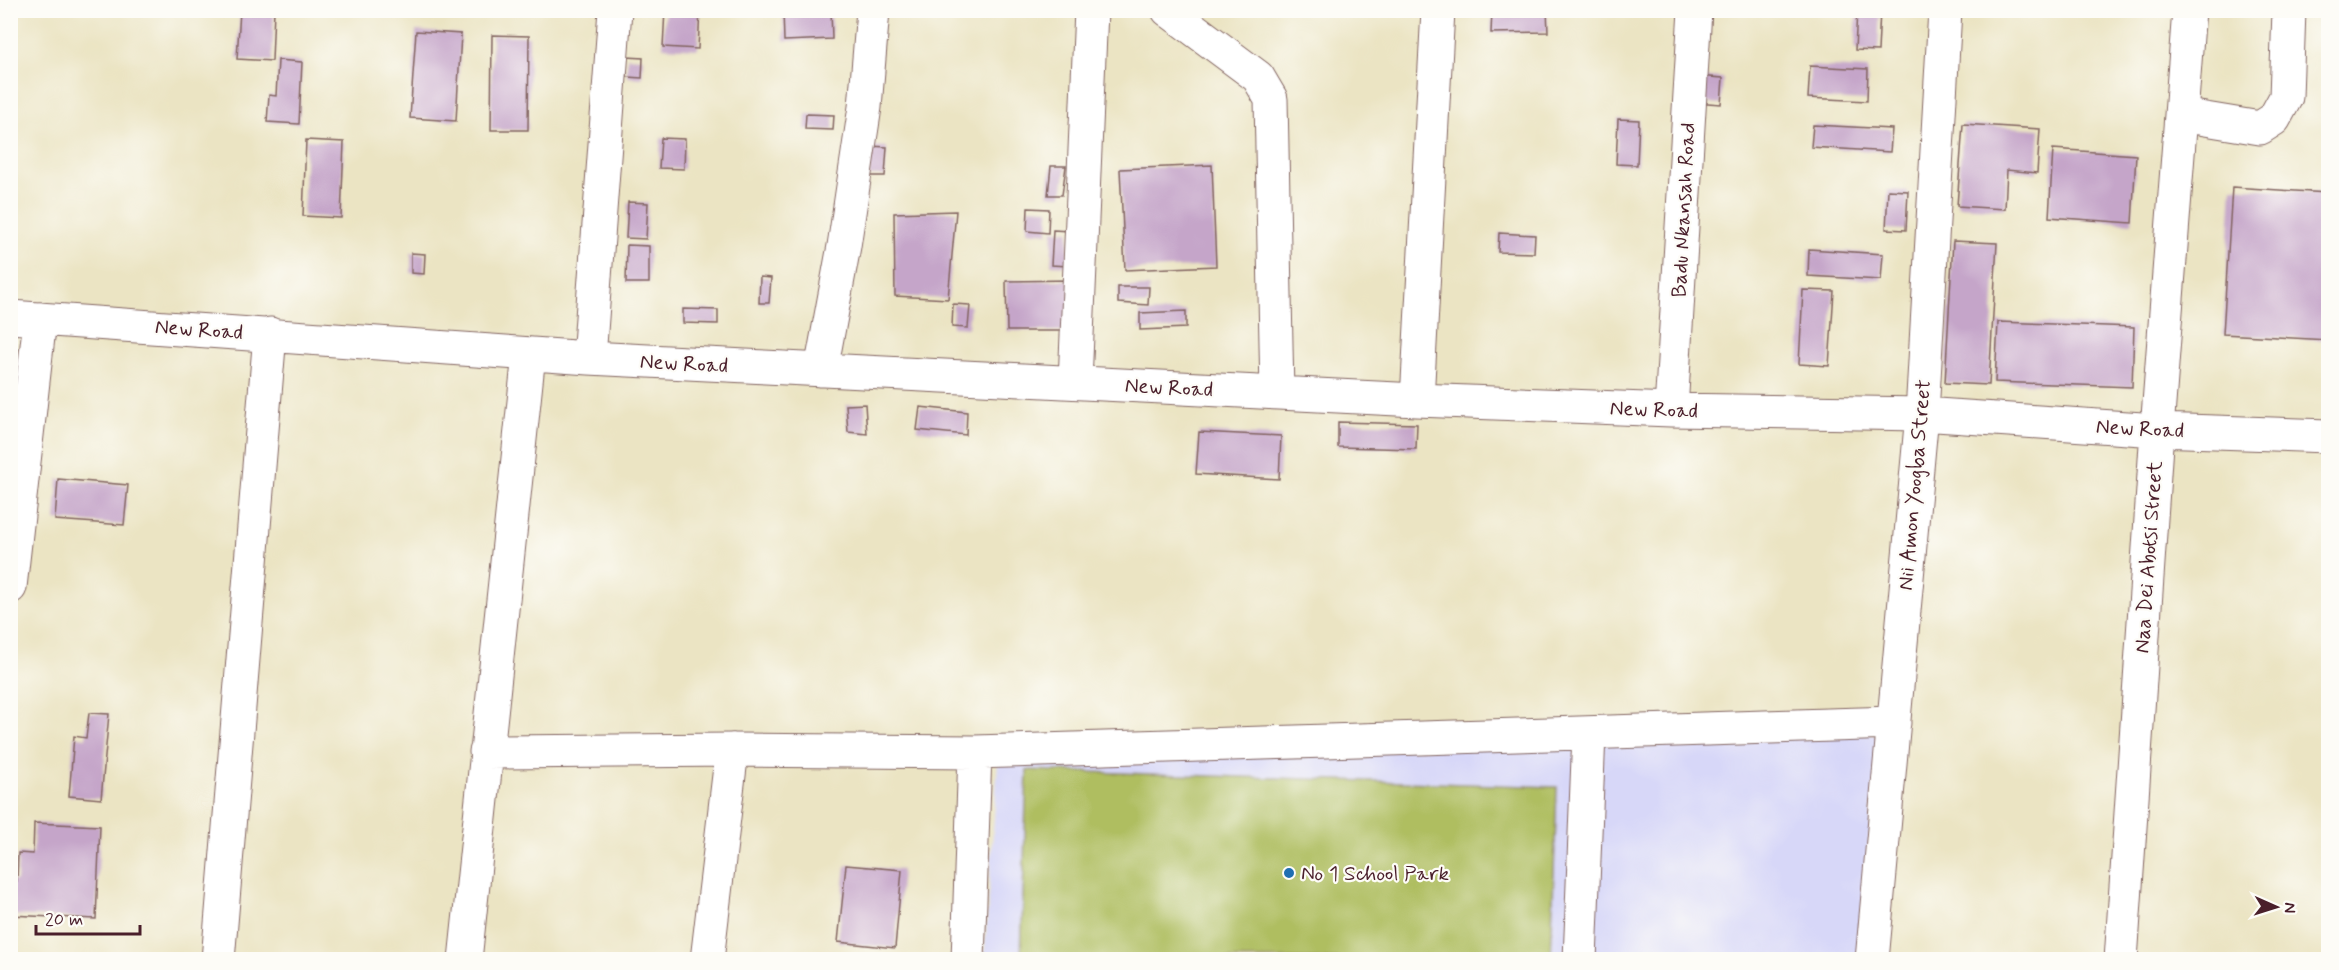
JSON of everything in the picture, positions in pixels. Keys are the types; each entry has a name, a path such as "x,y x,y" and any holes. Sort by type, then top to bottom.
{"street":[{"path":"589,358 615,10"},
{"path":"821,370 844,246 865,106 873,10"},
{"path":"1075,382 1091,10"},
{"path":"1168,10 1258,77 1270,99 1277,393"},
{"path":"1417,400 1438,10"},
{"name":"Badu Nkansah Road","path":"1671,410 1695,10"},
{"name":"Nii Amon Yoogba Street","path":"1872,960 1922,414 1945,10"},
{"name":"Naa Dei Abotsi Street","path":"2121,960 2157,430 2189,10"},
{"path":"2181,115 2260,128 2274,119 2286,97 2289,10"},
{"path":"10,587 25,318"},
{"name":"New Road","path":"25,318 589,358 821,370 1417,400 1671,410 1922,414 2157,430 2328,436"},
{"path":"218,960 270,334"},
{"path":"465,960 529,354"},
{"path":"486,752 732,750 975,752 1894,723"},
{"path":"1580,960 1589,733"},
{"path":"707,960 732,750"},
{"path":"968,960 975,752"}],"shaded area":[{"path":"1879,734 1858,959 984,960 998,762"}],"green space":[{"name":"No 1 School Park","path":"1027,770 1557,787 1551,959 1021,959"}],"building":[{"path":"240,10 274,10 272,61 237,59"},
{"path":"665,10 700,10 698,49 663,47"},
{"path":"783,10 831,10 832,39 784,41"},
{"path":"1492,10 1547,10 1548,32 1491,33"},
{"path":"1857,10 1880,10 1878,51 1855,50"},
{"path":"416,31 461,34 456,121 410,118"},
{"path":"492,35 529,36 528,130 491,130"},
{"path":"627,57 643,58 642,78 627,77"},
{"path":"278,60 302,62 299,124 267,122 269,95 276,96"},
{"path":"1810,66 1868,69 1867,101 1808,98"},
{"path":"1696,76 1723,78 1721,104 1694,102"},
{"path":"806,114 834,115 833,130 805,129"},
{"path":"1618,119 1639,120 1637,165 1616,164"},
{"path":"1963,124 2040,129 2037,173 2007,170 2005,209 1957,206"},
{"path":"1813,125 1892,129 1890,152 1811,147"},
{"path":"661,138 685,139 684,169 659,168"},
{"path":"306,140 344,142 341,218 303,216"},
{"path":"870,146 887,147 885,176 869,176"},
{"path":"2053,149 2136,155 2132,223 2049,217"},
{"path":"1212,165 1216,266 1125,270 1120,169"},
{"path":"1051,166 1066,166 1062,195 1048,195"},
{"path":"2232,187 2328,193 2328,340 2223,334"},
{"path":"1888,190 1908,191 1906,230 1886,229"},
{"path":"628,202 648,203 646,239 626,238"},
{"path":"1028,208 1049,209 1048,233 1027,231"},
{"path":"956,211 948,299 895,296 894,213"},
{"path":"1053,230 1069,231 1068,266 1051,265"},
{"path":"1499,233 1535,235 1534,253 1498,252"},
{"path":"1953,241 1997,243 1989,385 1945,383"},
{"path":"627,245 649,246 649,283 626,283"},
{"path":"1809,249 1883,254 1881,280 1808,276"},
{"path":"411,253 425,254 424,274 411,273"},
{"path":"760,277 771,278 769,303 759,303"},
{"path":"1070,280 1071,331 1007,331 1006,281"},
{"path":"1118,287 1149,287 1148,305 1118,303"},
{"path":"1803,290 1834,291 1829,366 1799,364"},
{"path":"953,304 970,305 968,328 952,327"},
{"path":"683,309 718,310 718,324 683,323"},
{"path":"1186,311 1186,328 1140,330 1140,313"},
{"path":"1998,322 2134,327 2132,387 1995,382"},
{"path":"865,404 867,434 848,432 846,405"},
{"path":"920,407 967,412 966,435 917,430"},
{"path":"1338,422 1417,424 1416,449 1338,447"},
{"path":"1199,432 1281,436 1279,479 1196,474"},
{"path":"58,479 128,485 124,525 55,520"},
{"path":"89,713 109,714 101,799 69,796 74,736 86,738"},
{"path":"34,823 100,826 96,919 10,915 10,881 17,881 18,853 33,854"},
{"path":"846,865 902,870 895,948 838,942"}],"place":[{"name":"No 1 School Park","path":"1289,873"}]}
